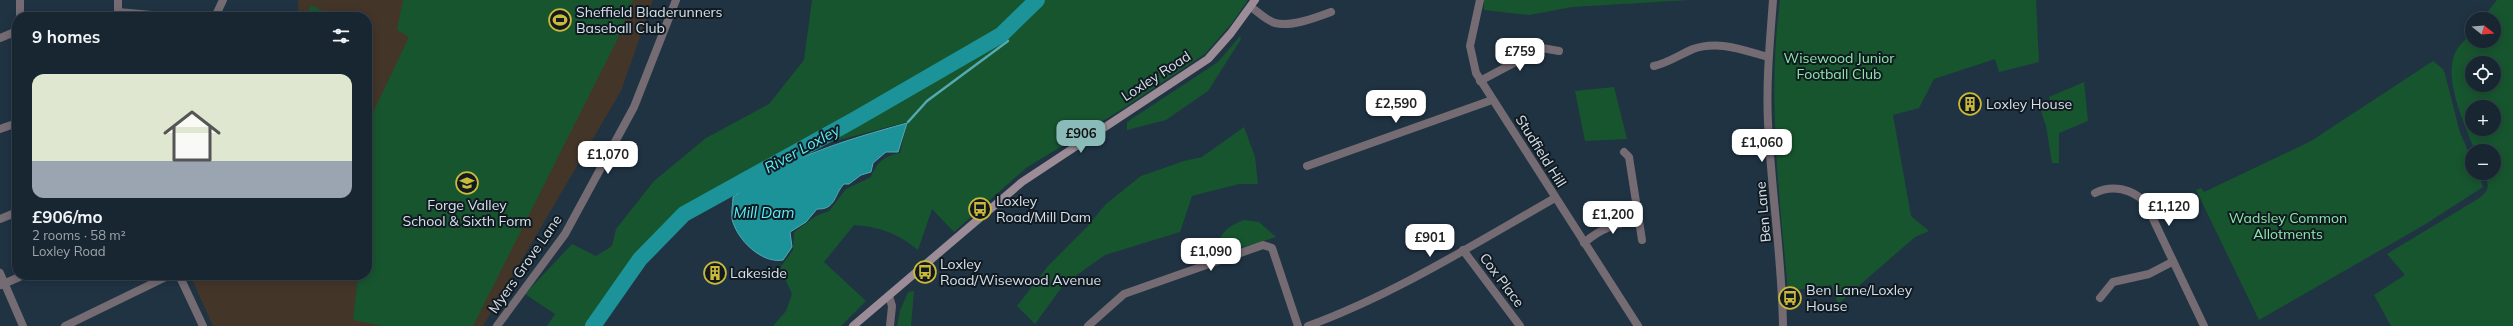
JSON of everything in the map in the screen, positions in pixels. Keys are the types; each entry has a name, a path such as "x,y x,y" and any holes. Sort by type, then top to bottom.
{"main road":[{"name":"Loxley Road","path":"852,326 1022,182 1208,59 1231,34 1253,4"}],"street":[{"path":"20,0 20,12"},
{"path":"118,0 118,12"},
{"path":"217,12 223,0"},
{"name":"Myers Grove Lane","path":"497,326 569,227 634,107 676,0"},
{"name":"Studfield Hill","path":"1480,0 1470,46 1473,66 1480,81 1525,148 1555,198 1638,326"},
{"name":"Ben Lane","path":"1774,0 1768,57 1768,122 1783,295 1783,326"},
{"path":"1253,4 1273,22 1282,24 1316,18 1331,12"},
{"path":"0,38 12,33"},
{"path":"1654,66 1665,64 1692,50 1716,45 1768,57"},
{"path":"1480,81 1542,48 1558,51"},
{"path":"1307,166 1492,100"},
{"path":"0,130 12,125"},
{"path":"1624,152 1629,157 1642,240"},
{"path":"2095,193 2107,189 2117,189 2140,197 2151,211 2172,262 2204,326"},
{"path":"1308,326 1374,299 1555,198"},
{"path":"0,219 12,214"},
{"path":"1584,243 1606,227 1618,223 1638,220"},
{"path":"1088,326 1124,294 1263,244 1272,248 1298,326"},
{"name":"Cox Place","path":"1463,250 1520,326"},
{"path":"2100,298 2113,282 2149,274 2172,262"},
{"path":"0,273 2,284 23,326"},
{"path":"2,284 12,280"},
{"path":"65,326 160,280"},
{"path":"181,280 203,326"},
{"path":"889,296 892,306 890,326"}],"shaded area":[{"name":"Forge Valley School & Sixth Form","path":"298,0 653,0 621,91 483,326 213,326 192,280 372,280 372,12 298,12"}],"green space":[{"name":"Forge Valley School & Sixth Form","path":"403,0 633,0 617,40 473,326 382,326 353,320 357,280 372,280 372,115 409,37 397,30"},
{"path":"812,0 1248,0 1232,23 1205,54 1124,108 1026,168 954,232 932,209 918,250 896,235 872,227 854,225 824,262 866,301 841,326 773,326 786,311 792,294 780,268 793,250 794,232 816,216 829,211 846,189 871,177 882,160 900,153 907,122 809,148 739,186 713,206 688,213 637,263 616,290 600,326 547,326 555,314 525,294 572,244 596,256 612,246 616,229 654,181 706,138 769,104 804,60"},
{"path":"1484,0 1690,0 1572,7 1529,15 1484,10"},
{"name":"Wisewood Junior Football Club","path":"1780,0 2036,0 2039,62 1999,72 1995,59 1934,79 1919,108 1893,115 1911,216 1929,231 1915,237 1838,304 1831,285 1788,291 1778,182 1774,109 1776,36"},
{"path":"2497,0 2513,0 2513,326 2391,326 2374,295 2405,275 2387,254 2481,197 2487,189 2487,180 2501,180 2501,144 2472,144 2469,136 2501,136 2501,100 2465,100 2465,126 2453,89 2452,76 2452,64 2456,50 2465,40 2465,48 2501,48 2501,12 2488,12"},
{"path":"311,5 325,12 308,12"},
{"path":"1240,36 1241,39 1208,91 1166,120 1127,130 1127,122 1218,62"},
{"name":"Wadsley Common Allotments","path":"2433,61 2443,69 2445,74 2460,133 2465,144 2465,180 2481,180 2483,187 2424,225 2259,320 2196,190 2201,188 2204,192 2311,141"},
{"path":"2084,82 2088,121 2059,133 2059,163 2052,163 2046,126 2041,111 2052,108 2049,97"},
{"path":"1614,87 1627,139 1585,141 1575,91"},
{"path":"1244,127 1255,157 1258,184 1239,184 1192,196 1180,232 1105,255 1064,284 1035,324 1017,306 1048,266 1086,228 1106,204 1141,176 1184,161 1202,157"},
{"path":"1244,220 1259,222 1276,237 1214,256 1223,233 1231,226"},
{"path":"914,291 911,326 897,326 900,311 908,292"}],"water":[{"name":"Mill Dam","path":"907,123 898,152 886,152 873,163 871,172 861,175 849,184 844,184 834,201 828,207 817,209 806,222 790,232 792,247 783,260 767,258 759,254 739,235 732,219 733,197 753,183 773,171 816,152 861,136"}],"waterway":[{"name":"River Loxley","path":"593,326 640,259 684,214 854,120 1001,35 1037,0"},
{"path":"908,122 927,101 1008,41 1002,34"},
{"name":"River Loxley","path":"727,188 731,194"}],"place":[{"name":"Sheffield Bladerunners Baseball Club","path":"560,20"},
{"name":"Loxley House","path":"1970,104"},
{"name":"Forge Valley School & Sixth Form","path":"467,183"},
{"name":"Loxley Road/Mill Dam","path":"980,209"},
{"name":"Loxley Road/Wisewood Avenue","path":"925,272"},
{"name":"Lakeside","path":"715,273"},
{"name":"Ben Lane/Loxley House","path":"1790,298"}]}
